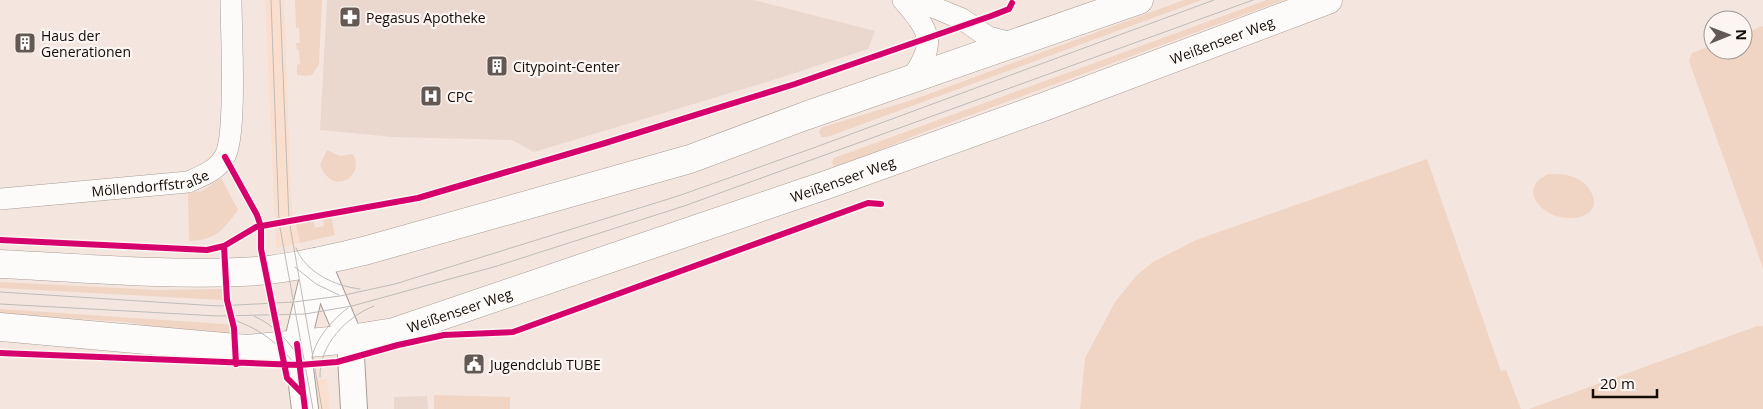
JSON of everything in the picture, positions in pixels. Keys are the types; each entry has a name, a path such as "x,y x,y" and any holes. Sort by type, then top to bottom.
{"main road":[{"path":"0,264 205,273 242,272 317,261 377,248 690,159 911,79 1139,0"},
{"name":"Weißenseer Weg","path":"297,344 350,339 394,332 829,184 1046,106 1328,0"},
{"path":"0,327 235,349 297,344"}],"street":[{"name":"Möllendorffstraße","path":"0,199 188,182 205,175 219,164 227,151 231,127 231,0"},
{"path":"903,0 922,23 928,47 926,58 911,79"},
{"path":"916,0 962,18 988,37 1016,44"},
{"path":"317,261 350,339 354,380 354,409"},
{"path":"305,409 297,344 317,261"}],"shaded area":[{"path":"265,0 284,0 291,195 293,215 300,243 276,248"},
{"path":"295,0 322,0 319,64 312,75 297,75 297,65 300,64 299,50 297,50 296,43 300,43 299,28 296,28"},
{"path":"327,0 754,0 875,31 868,49 770,81 534,152 512,140 393,137 320,130"},
{"path":"1184,0 1202,0 827,137 821,137 819,131 823,127 915,99"},
{"path":"1267,0 1284,0 919,134 839,167 834,167 832,162 834,158"},
{"path":"1763,26 1763,268 1689,61 1692,53 1703,49 1703,60 1753,60 1753,30"},
{"path":"327,150 340,156 353,154 356,162 355,170 346,180 339,182 325,175 320,165"},
{"path":"1427,159 1501,371 1506,370 1521,409 1080,409 1085,358 1115,302 1137,275 1153,262 1196,240"},
{"path":"1549,174 1560,174 1576,178 1587,186 1594,203 1588,214 1568,218 1556,216 1538,204 1534,196 1534,188 1538,180"},
{"path":"221,178 238,210 218,233 206,239 189,241 188,193 202,191"},
{"path":"331,216 335,235 300,243 295,221 313,217 315,228 324,226 323,218"},
{"path":"0,282 158,290 225,289 224,300 0,288"},
{"path":"0,309 232,325 232,339 125,322 0,314"},
{"path":"1757,326 1763,326 1763,409 1529,409"},
{"path":"327,379 330,409 309,409 310,380"},
{"path":"434,395 510,397 510,409 434,409"},
{"path":"427,396 428,409 394,409 394,397"}],"tram line":[{"path":"271,0 279,222 313,409"},
{"path":"280,0 289,220 322,409"},
{"path":"0,292 218,306 294,302 340,296 395,284 678,196 1214,0"},
{"path":"0,304 218,316 305,314 352,306 497,266 684,206 1253,0"},
{"path":"296,248 307,265 322,277 341,285 360,289"},
{"path":"295,267 316,284 339,295"},
{"path":"320,377 321,365 329,343 344,325 374,306"},
{"path":"312,357 317,343 326,329 348,308"},
{"path":"254,316 269,324 281,335 292,347 301,362"},
{"path":"227,318 238,321 268,337 299,370"}],"cycle path":[{"path":"0,240 207,250 224,246 256,227 418,198 602,144 795,84 991,16 1009,9 1012,3"},
{"path":"225,157 257,215 261,227 261,249 287,378 302,393"},
{"path":"0,353 299,365 337,362 398,345 444,335 513,332 868,203 881,204"},
{"path":"224,246 227,300 234,328 236,364"},
{"path":"297,344 305,409"}],"place":[{"name":"Pegasus Apotheke","path":"350,17"},
{"name":"Haus der Generationen","path":"25,43"},
{"name":"Citypoint-Center","path":"497,66"},
{"name":"CPC","path":"431,96"},
{"name":"Jugendclub TUBE","path":"474,364"}]}
